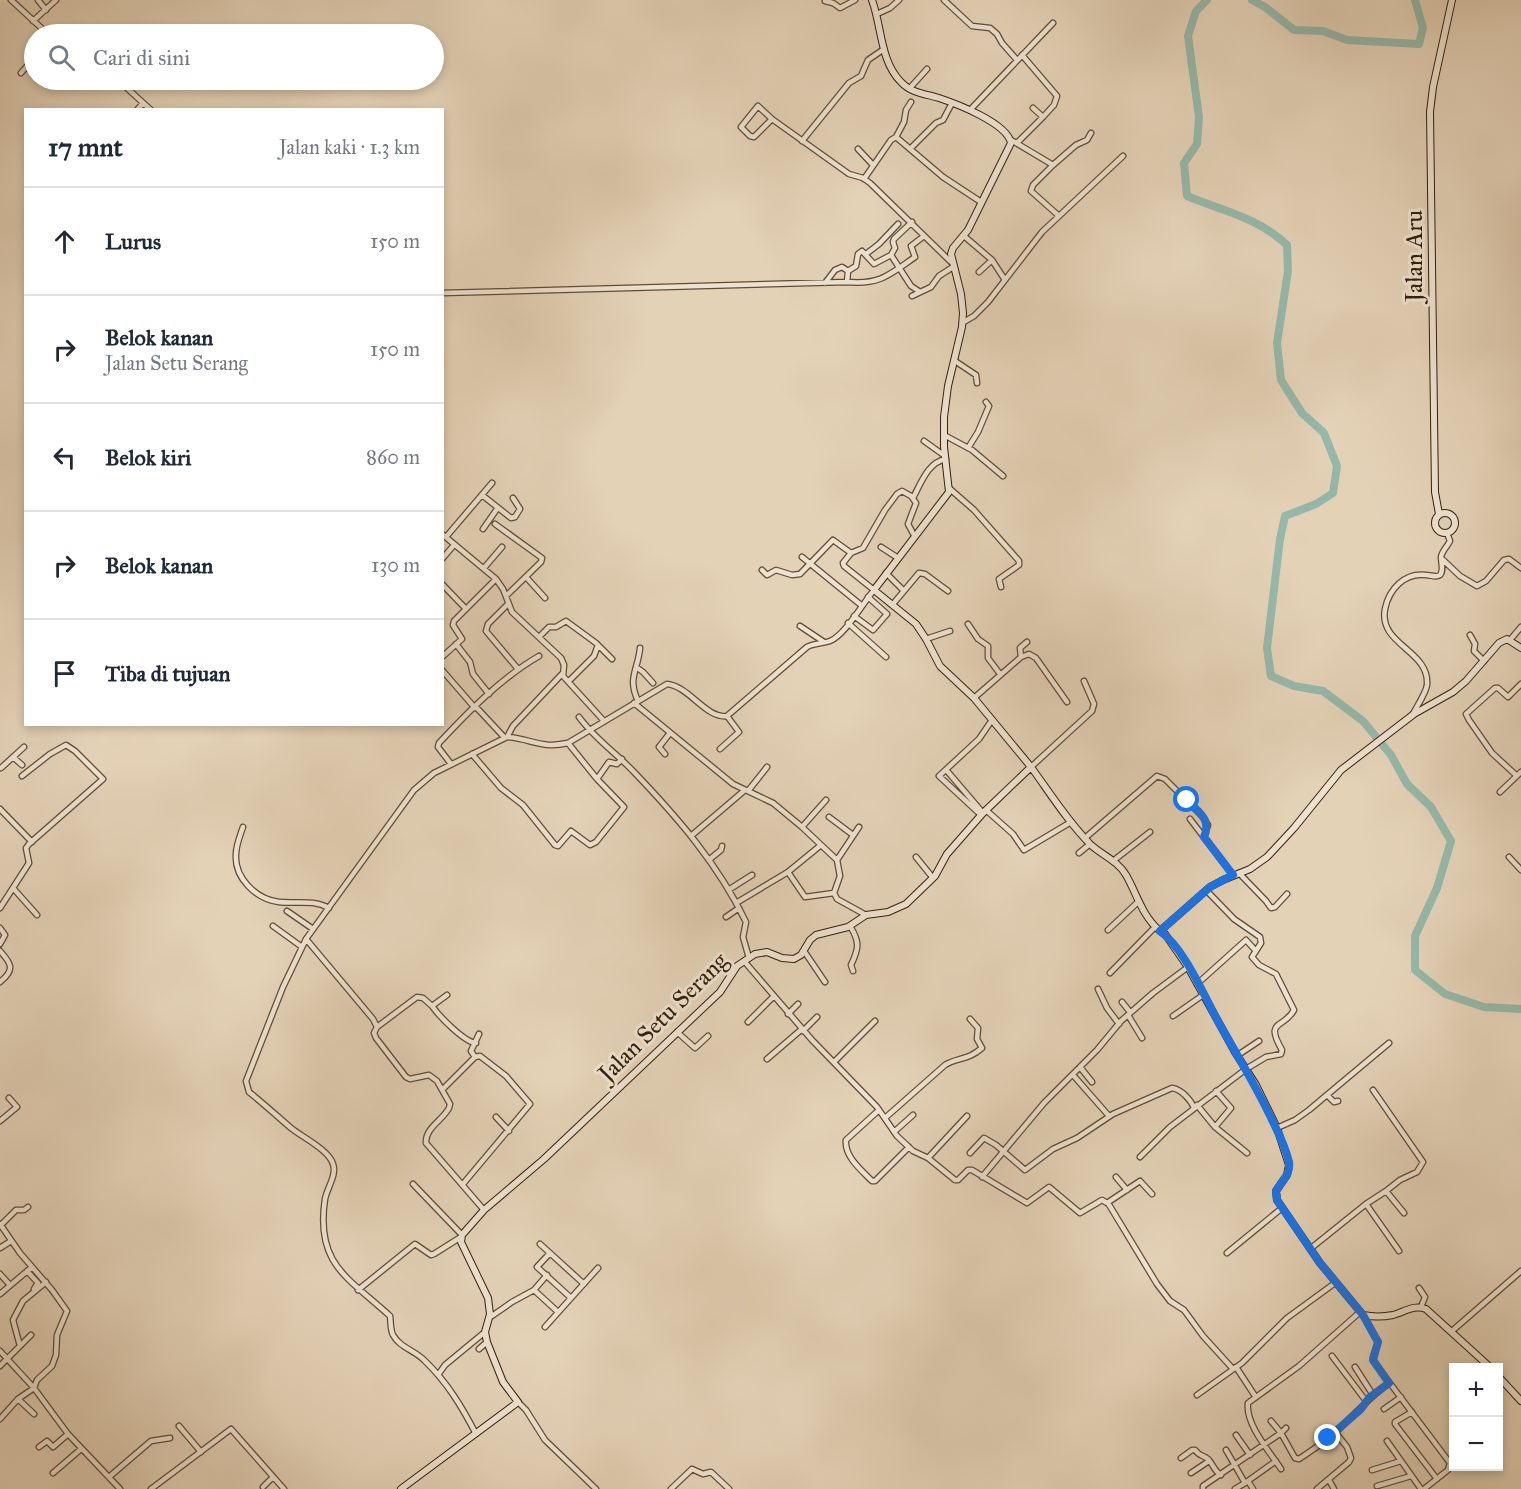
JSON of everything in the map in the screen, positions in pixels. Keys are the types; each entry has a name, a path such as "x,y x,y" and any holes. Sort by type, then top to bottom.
{"street":[{"path":"10,0 36,24"},
{"path":"38,0 46,10"},
{"path":"33,21 56,0"},
{"path":"825,1 840,8 855,0"},
{"path":"872,0 878,14 884,49 893,72 902,84 909,89 970,110 997,126 1014,142 1053,165"},
{"path":"878,14 899,0"},
{"path":"944,0 972,26 990,28 1017,60"},
{"name":"Jalan Aru","path":"1439,514 1436,492 1430,112 1433,87 1452,0"},
{"path":"970,110 1053,23"},
{"path":"802,141 849,83 861,76 868,60 884,49"},
{"path":"444,672 505,737 544,746 554,746 568,743 657,688 670,684 717,715 727,716 807,647 838,636 947,497 950,489 944,435 946,402 962,323 961,294 952,264 953,248 964,236 1014,142 1054,105 1057,96 1022,55"},
{"path":"909,89 927,69"},
{"path":"21,74 24,70"},
{"path":"129,90 149,108"},
{"path":"864,178 891,140 896,137 911,102"},
{"path":"139,108 143,103"},
{"path":"910,149 936,123 943,120 952,103"},
{"path":"772,119 754,137 741,127 758,106 772,119 849,174 864,178 912,222 952,264"},
{"path":"1033,108 1042,117"},
{"path":"1059,216 1030,191 1033,184 1076,145 1087,140 1091,133"},
{"path":"896,137 943,177 981,202"},
{"path":"858,149 873,165"},
{"path":"962,323 982,308 1034,241 1123,156"},
{"path":"847,282 848,271 855,266 860,252 866,254 869,261 874,264 891,255 895,248 894,239 912,222"},
{"path":"866,254 879,244 897,224"},
{"path":"444,293 847,282 867,284 879,280 915,258 911,246 924,236"},
{"path":"964,236 992,260 1005,280"},
{"path":"891,255 911,286 920,292"},
{"path":"979,272 992,260"},
{"path":"912,296 931,287 952,264"},
{"path":"825,283 835,270 842,267 848,271"},
{"path":"954,361 976,375 977,383"},
{"path":"968,448 982,424 989,406 986,402"},
{"path":"944,435 968,448 1003,476"},
{"path":"924,441 946,458"},
{"path":"913,498 931,467 946,458"},
{"path":"476,1434 456,1397 422,1357 399,1344 392,1333 390,1316 358,1290 340,1270 327,1250 325,1200 333,1174 333,1163 325,1153 293,1130 249,1092 246,1081 306,939 414,790 428,777 505,737 562,674 564,665 562,659 515,616 496,579 444,535 492,483"},
{"path":"950,489 974,510 1019,561 1019,565 999,579 1001,587"},
{"path":"915,537 908,524 916,505 913,498 905,491 897,494 885,510 863,548 851,553 843,565 916,624 940,666 974,698 1090,844 1113,861 1126,875 1138,902 1188,967 1260,1092 1276,1128 1289,1165 1287,1175 1276,1193 1282,1208 1335,1283 1361,1313 1378,1342 1373,1357 1374,1362 1450,1463 1450,1468 1423,1489 1387,1441"},
{"path":"482,495 497,509 514,518 520,509 513,498"},
{"path":"483,529 497,509"},
{"path":"1446,513 1454,519 1453,529 1448,533 1438,531 1435,526 1435,519 1439,514 1446,513"},
{"path":"495,524 542,558 506,596"},
{"path":"1412,716 1427,686 1424,669 1418,659 1387,629 1384,623 1385,608 1391,594 1404,579 1419,574 1440,575 1442,554 1450,541 1448,533"},
{"path":"762,570 767,575 776,570 786,574 800,574 832,540 851,553"},
{"path":"444,557 454,545"},
{"path":"484,568 502,547"},
{"path":"881,547 898,558"},
{"path":"802,557 861,605"},
{"path":"1442,559 1460,576 1477,586 1486,581 1504,560 1509,559 1521,567"},
{"path":"886,573 904,591"},
{"path":"893,604 921,573 948,591"},
{"path":"526,577 545,598"},
{"path":"444,655 461,640 462,637 453,624 461,612 496,579"},
{"path":"444,586 466,609"},
{"path":"854,616 873,630 887,614 868,597"},
{"path":"508,604 488,624 486,631 518,669"},
{"path":"539,637 549,627 556,627 566,621 598,645 612,659"},
{"path":"848,623 886,657"},
{"path":"968,624 978,639 988,646 988,658 1000,674"},
{"path":"800,626 824,642"},
{"path":"1510,640 1521,627"},
{"path":"926,639 950,631"},
{"path":"1470,635 1475,645 1474,651 1484,661"},
{"path":"1110,973 1157,929 1206,890 1250,869 1267,857 1294,828 1330,782 1360,754 1412,716 1453,692 1504,639 1510,640 1521,648"},
{"path":"1021,657 1020,648 1027,642"},
{"path":"456,644 470,662 473,674 489,694"},
{"path":"569,681 594,656 598,645"},
{"path":"640,648 632,685 636,702 723,776 773,803 802,827 837,860 840,876 834,893 837,899 866,915"},
{"path":"974,698 1021,657 1029,654 1036,658 1067,702"},
{"path":"451,764 438,747 439,743 489,694 518,669 538,656"},
{"path":"636,668 653,683"},
{"path":"562,674 604,721"},
{"path":"1031,767 1092,711 1094,704 1084,681"},
{"path":"1500,792 1520,774 1492,753 1466,714 1495,688 1508,697 1521,684"},
{"path":"720,749 739,732 727,716"},
{"path":"579,717 588,730 622,759 650,789 710,859 730,889 746,922 743,937 746,959 773,997 879,1110 894,1132 909,1148 928,1158 956,1180 970,1170 1025,1203 1031,1202 1047,1187 1080,1213 1102,1200 1108,1203 1157,1284 1170,1301 1184,1310 1203,1336 1235,1368 1255,1396"},
{"path":"992,720 979,739 939,776 1013,834 1024,850 1071,822"},
{"path":"665,754 659,747 670,733"},
{"path":"472,754 501,788 523,805 556,846 571,831 586,843 593,844 624,809 623,805 568,743"},
{"path":"0,908 29,863 26,848 103,779 66,745 50,754 22,776"},
{"path":"0,768 24,747"},
{"path":"13,757 22,765"},
{"path":"597,778 609,762 617,764 622,759"},
{"path":"691,836 746,790 767,767"},
{"name":"Jalan Setu Serang","path":"461,1236 484,1210 544,1159 720,992 737,966 746,959 763,952 782,958 800,957 810,940 816,935 850,926 866,915 888,912 902,907 941,869 947,855 984,813 1031,767"},
{"path":"948,772 984,813"},
{"path":"1085,838 1157,776 1165,779 1203,817 1208,825 1204,837"},
{"path":"802,827 826,800"},
{"path":"0,809 32,842"},
{"path":"829,817 853,835"},
{"path":"1190,819 1236,874 1271,908 1275,907 1287,894"},
{"path":"837,860 859,826"},
{"path":"243,827 236,858 240,873 251,890 278,902 318,903 329,908"},
{"path":"1113,861 1150,832"},
{"path":"1079,853 1090,844"},
{"path":"726,917 737,905 788,872 821,845"},
{"path":"710,859 721,850 722,846"},
{"path":"916,857 933,878"},
{"path":"1509,857 1521,870"},
{"path":"788,872 805,897 834,893"},
{"path":"730,889 752,875"},
{"path":"13,888 37,915"},
{"path":"1140,1157 1170,1127 1246,1069 1266,1057 1281,1054 1282,1050 1275,1038 1275,1030 1278,1023 1291,1016 1294,1010 1276,974 1253,960 1255,950 1261,944 1260,937 1234,919 1206,890"},
{"path":"1108,930 1138,902"},
{"path":"287,911 313,929"},
{"path":"273,926 302,946"},
{"path":"850,926 858,941 851,965 854,971"},
{"path":"0,928 5,935 0,944"},
{"path":"306,939 374,1019 377,1027"},
{"path":"1197,984 1246,940 1255,950"},
{"path":"0,951 8,959 11,970 0,982"},
{"path":"804,951 825,982"},
{"path":"982,1176 1044,1103 1119,1024 1188,967"},
{"path":"1098,989 1107,1008 1119,1024"},
{"path":"432,1006 447,995"},
{"path":"1173,1016 1203,995"},
{"path":"476,1043 463,1036 419,996 377,1027 374,1033 406,1077 410,1079 429,1075 434,1077 450,1104 426,1136 426,1143 484,1210"},
{"path":"748,1022 773,997"},
{"path":"1122,1002 1142,1038"},
{"path":"788,1014 798,1004"},
{"path":"767,1059 817,1017"},
{"path":"885,1118 945,1065 967,1059 982,1048 977,1039 978,1028 970,1019"},
{"path":"834,1062 875,1022"},
{"path":"677,1032 695,1048 708,1036"},
{"path":"475,1057 471,1051 479,1034"},
{"path":"1238,1055 1259,1041"},
{"path":"1276,1128 1295,1120 1328,1096 1389,1043"},
{"path":"442,1090 475,1057 480,1056 495,1067 530,1104 463,1184"},
{"path":"1080,1067 1092,1082"},
{"path":"1073,1075 1109,1116"},
{"path":"970,1153 983,1138 1027,1170 1053,1149 1077,1138 1109,1116 1173,1088 1192,1103 1228,1139 1247,1153"},
{"path":"1310,1249 1366,1204 1400,1180 1418,1172 1423,1162 1373,1090"},
{"path":"1215,1127 1231,1108 1216,1091"},
{"path":"1328,1096 1334,1102 1338,1101"},
{"path":"0,1121 17,1107 9,1098"},
{"path":"879,1110 846,1140 846,1148 854,1163 872,1181 875,1181 909,1148"},
{"path":"894,1132 914,1116"},
{"path":"928,1158 966,1116"},
{"path":"496,1117 509,1131"},
{"path":"1116,1177 1127,1190"},
{"path":"1108,1203 1140,1180 1152,1194"},
{"path":"413,1184 461,1236 461,1242 488,1295 489,1318 485,1332 503,1382 526,1410 545,1440 596,1489"},
{"path":"1386,1191 1404,1213"},
{"path":"1366,1204 1399,1251"},
{"path":"2,1416 18,1399 34,1388 37,1380 52,1366 55,1361 57,1335 67,1311 11,1241 1,1224 16,1210 24,1210 28,1207"},
{"path":"1227,1253 1282,1208"},
{"path":"358,1290 415,1244 434,1254 461,1236"},
{"path":"0,1248 11,1241"},
{"path":"540,1244 584,1284"},
{"path":"550,1253 537,1267 571,1298"},
{"path":"0,1294 32,1267"},
{"path":"545,1327 598,1268"},
{"path":"27,1271 38,1283 32,1293"},
{"path":"1452,1331 1521,1271"},
{"path":"0,1275 10,1285"},
{"path":"489,1318 534,1290 547,1275"},
{"path":"20,1346 13,1320 22,1301 46,1282"},
{"path":"1197,1395 1235,1368 1287,1318 1335,1283"},
{"path":"1419,1288 1425,1297 1421,1306"},
{"path":"534,1290 558,1312"},
{"path":"1281,1469 1253,1427 1248,1412 1249,1402 1299,1366 1361,1313 1386,1316 1421,1306 1433,1314 1486,1363"},
{"path":"438,1375 445,1365 485,1332"},
{"path":"0,1366 32,1335"},
{"path":"479,1349 487,1342"},
{"path":"0,1351 34,1388 81,1449 120,1489"},
{"path":"1332,1356 1365,1401"},
{"path":"1355,1367 1373,1395"},
{"path":"1503,1381 1520,1397"},
{"path":"1271,1421 1298,1459 1335,1432 1361,1409 1365,1401 1389,1383"},
{"path":"1384,1409 1401,1397"},
{"path":"18,1399 34,1414"},
{"path":"401,1489 518,1402"},
{"path":"0,1408 2,1416"},
{"path":"1412,1412 1395,1424 1437,1479"},
{"path":"178,1426 201,1452"},
{"path":"1203,1489 1203,1486 1286,1428"},
{"path":"151,1489 231,1429 284,1489"},
{"path":"1320,1488 1351,1458 1347,1447 1335,1432"},
{"path":"39,1447 46,1441 53,1448 68,1434"},
{"path":"1236,1435 1250,1455"},
{"path":"109,1477 151,1441 170,1438"},
{"path":"53,1473 81,1449"},
{"path":"1181,1458 1195,1450 1221,1475"},
{"path":"1226,1450 1234,1466 1253,1489"},
{"path":"1191,1473 1209,1461"},
{"path":"1235,1489 1276,1461"},
{"path":"1372,1470 1401,1461"},
{"path":"671,1489 692,1469 703,1474 711,1472 729,1489"},
{"path":"1377,1486 1411,1476"},
{"path":"263,1487 273,1477"},
{"path":"1329,1480 1334,1489"}],"waterway":[{"path":"1207,0 1196,11 1188,36 1199,117 1197,144 1184,163 1187,196 1252,221 1276,235 1287,245 1288,271 1277,343 1281,380 1302,413 1324,433 1337,466 1333,493 1316,504 1285,516 1280,539 1267,648 1271,676 1294,686 1323,691 1363,721 1391,755 1407,784 1431,807 1451,841 1437,888 1415,936 1415,970 1445,994 1484,1007 1521,1009"},
{"path":"1252,0 1265,7 1294,30 1323,31 1347,40 1419,44 1423,28 1415,0"}],"route":[{"path":"1187,800 1208,825 1204,837 1233,875 1210,887 1160,931 1165,934 1188,967 1260,1092 1282,1141 1289,1165 1286,1177 1276,1191 1277,1200 1320,1263 1363,1315 1378,1342 1373,1357 1374,1362 1389,1383 1365,1401 1361,1409 1328,1438"}]}
